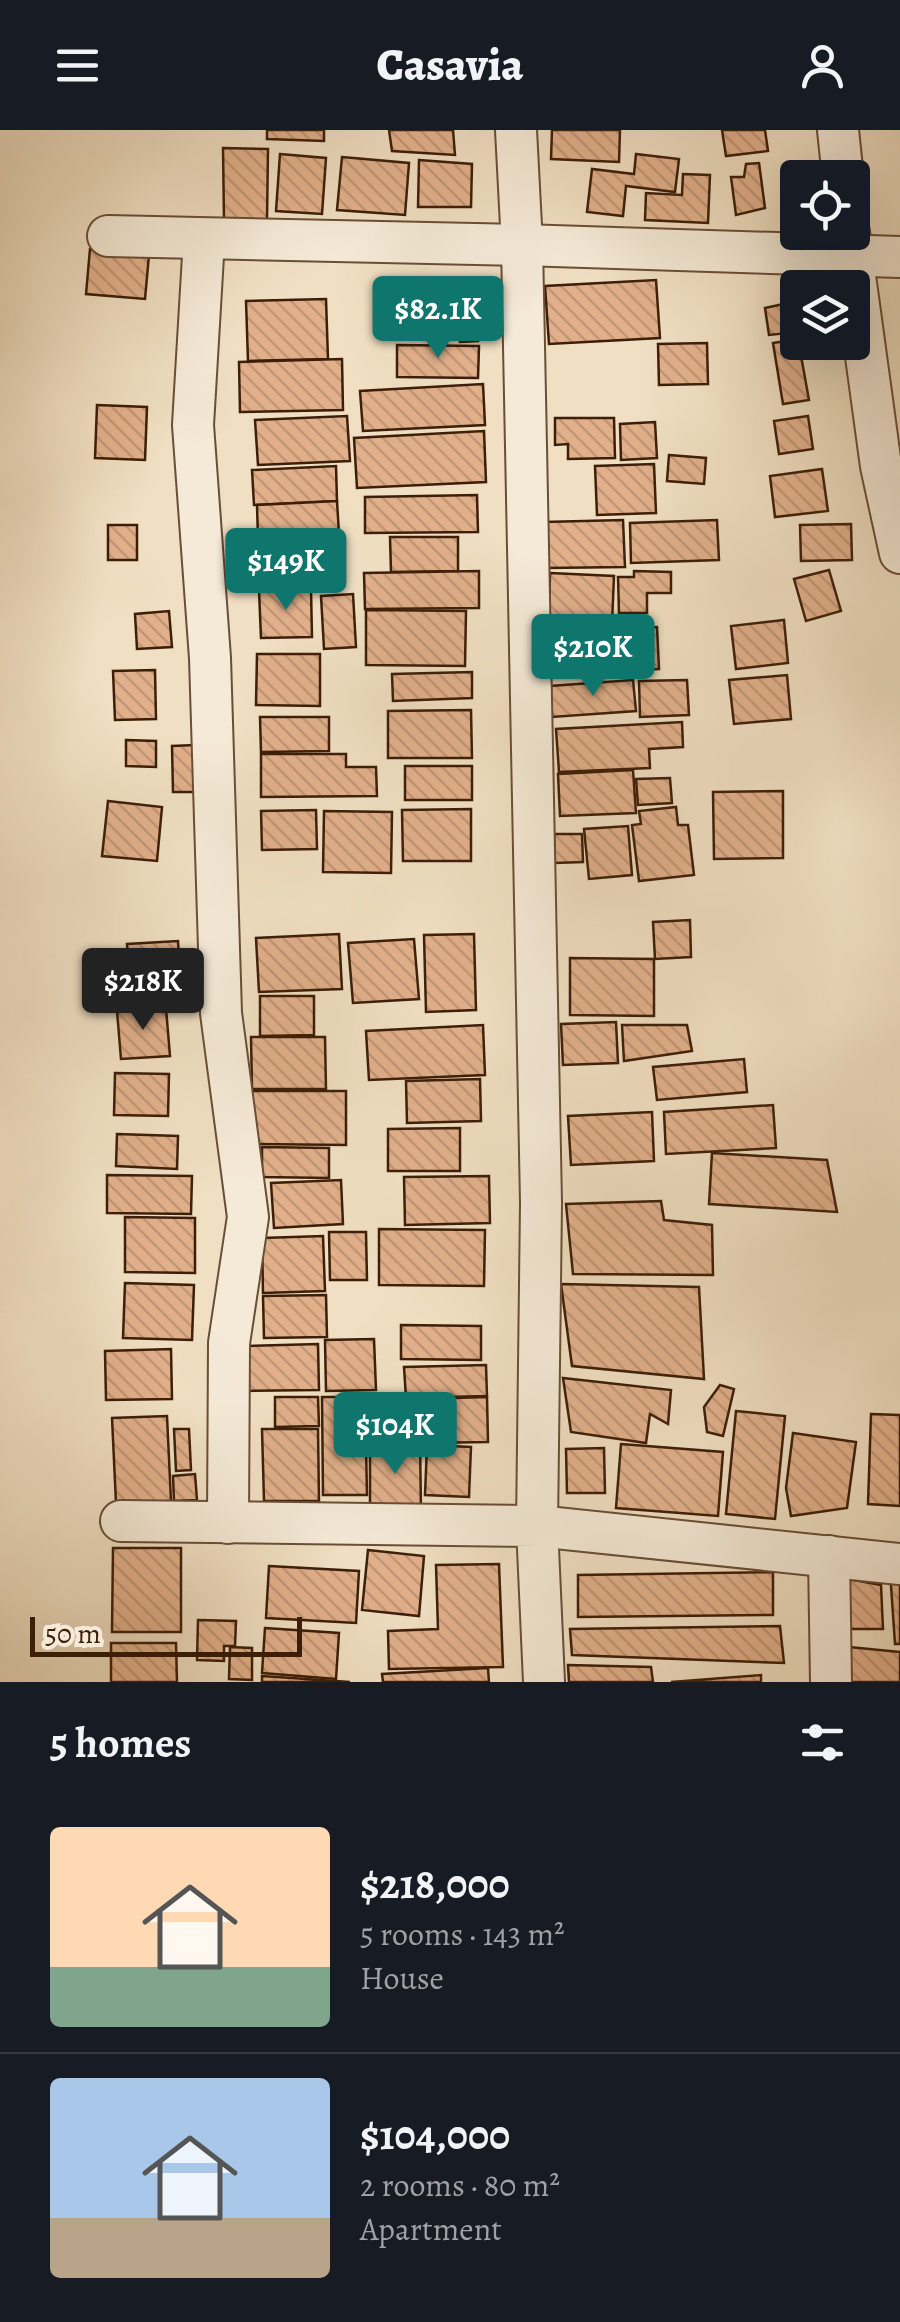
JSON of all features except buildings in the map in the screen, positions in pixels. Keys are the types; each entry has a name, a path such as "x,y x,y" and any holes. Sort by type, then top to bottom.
{"street":[{"path":"516,130 522,245 541,1202 537,1526 544,1682"},
{"path":"838,130 841,160"},
{"path":"108,236 522,245 780,244"},
{"path":"204,239 194,425 210,658 221,1013 248,1217 230,1342 228,1522"},
{"path":"870,249 900,257"},
{"path":"851,250 881,466 900,554"},
{"path":"121,1521 537,1526 900,1564"},
{"path":"829,1556 831,1682"}]}
